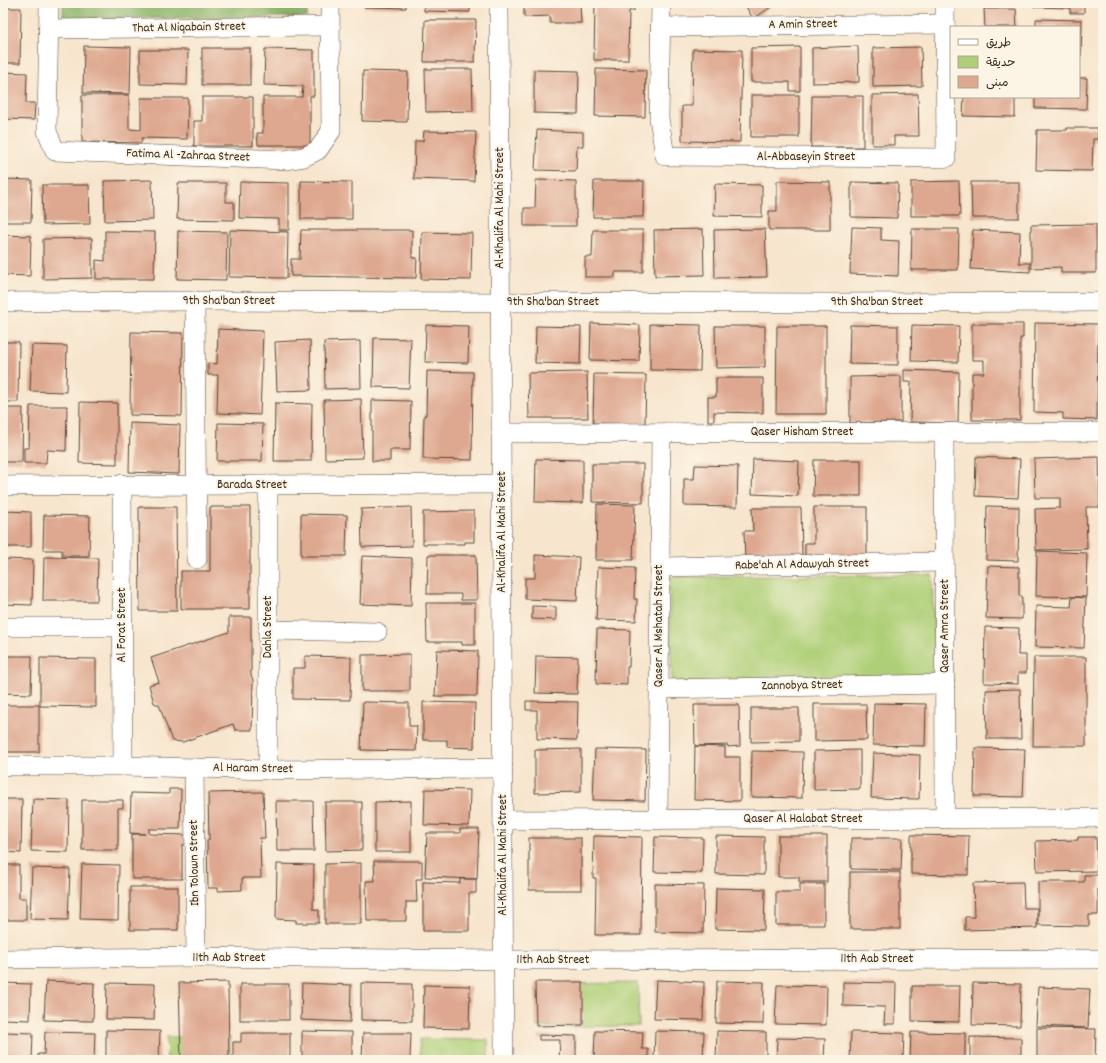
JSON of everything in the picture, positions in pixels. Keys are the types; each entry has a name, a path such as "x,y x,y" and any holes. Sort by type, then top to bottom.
{"street":[{"name":"Fatima Al -Zahraa Street","path":"49,3 47,131 55,151 285,160 304,157 318,150 331,131 330,3"},
{"name":"Al-Khalifa Al Mahi Street","path":"500,3 504,1060"},
{"name":"Al-Abbaseyin Street","path":"661,3 659,118 665,156 946,158 945,3"},
{"name":"A Amin Street","path":"660,27 945,24"},
{"name":"That Al Niqabain Street","path":"48,29 330,26"},
{"path":"195,301 197,559"},
{"name":"9th Sha'ban Street","path":"3,302 1103,302"},
{"name":"Qaser Al Mshatah Street","path":"658,820 661,432"},
{"name":"Qaser Amra Street","path":"944,432 945,819"},
{"name":"Qaser Hisham Street","path":"501,433 1103,432"},
{"name":"Barada Street","path":"3,486 122,484 502,484"},
{"name":"Al Forat Street","path":"122,484 123,766"},
{"name":"Dahla Street","path":"268,485 268,770"},
{"name":"Rabe'ah Al Adawyah Street","path":"660,567 944,562"},
{"path":"3,627 122,627"},
{"path":"268,630 377,632"},
{"name":"Zannobya Street","path":"659,689 945,684"},
{"name":"Al Haram Street","path":"3,766 123,766 268,770 503,768"},
{"name":"Ibn Tolown Street","path":"194,768 196,957"},
{"name":"Qaser Al Halabat Street","path":"503,820 1103,818"},
{"name":"11th Aab Street","path":"3,959 196,957 504,960 1103,959"}],"green space":[{"path":"63,3 307,3 307,17 63,19"},
{"path":"932,575 936,679 672,683 669,577"},
{"path":"638,983 639,1026 537,1027 536,984"},
{"path":"166,1037 230,1037 230,1060 167,1060"},
{"path":"420,1039 488,1040 488,1060 420,1060"}],"building":[{"path":"364,3 406,3 406,8 364,7"},
{"path":"424,3 470,3 470,12 424,11"},
{"path":"524,3 580,3 581,23 550,23 550,16 524,17"},
{"path":"595,3 634,3 634,11 629,11 628,60 594,60"},
{"path":"744,3 773,3 774,5 753,19"},
{"path":"1034,3 1084,3 1084,13 1070,13 1070,8 1034,7"},
{"path":"3,8 21,8 20,63 3,63"},
{"path":"984,9 1016,9 1017,26 985,26"},
{"path":"1036,19 1082,20 1081,56 1080,26 1036,26"},
{"path":"425,20 476,20 475,62 424,62"},
{"path":"84,46 131,47 130,94 83,93"},
{"path":"858,46 859,82 812,83 812,48"},
{"path":"800,47 800,91 790,91 790,82 751,82 751,48"},
{"path":"921,47 922,86 873,87 873,48"},
{"path":"202,48 250,48 250,85 202,85"},
{"path":"265,49 314,50 314,96 310,96 310,145 258,145 257,133 263,133 263,97 302,97 303,86 264,85"},
{"path":"693,49 742,50 740,142 682,141 682,106 692,106"},
{"path":"140,50 188,50 187,85 140,84"},
{"path":"425,69 472,69 473,111 426,112"},
{"path":"596,69 646,70 645,117 595,116"},
{"path":"534,70 579,71 578,114 534,113"},
{"path":"363,71 408,72 407,122 362,121"},
{"path":"3,72 27,73 26,103 35,103 34,120 3,119"},
{"path":"1080,78 1087,78 1086,109 1035,108 1035,98 1080,98"},
{"path":"918,94 919,136 894,136 894,145 872,145 872,95"},
{"path":"82,95 129,95 129,129 141,130 141,98 188,98 187,139 142,138 141,143 82,142"},
{"path":"751,95 799,95 799,137 751,137"},
{"path":"812,96 863,96 863,147 811,147"},
{"path":"202,97 253,97 253,146 194,146 194,121 202,121"},
{"path":"964,98 1015,98 1015,117 963,116"},
{"path":"1067,128 1098,128 1098,139 1093,139 1092,171 1036,170 1037,130 1067,130"},
{"path":"537,130 583,132 583,146 577,146 576,171 535,170"},
{"path":"424,131 476,132 474,181 414,179 415,141 423,141"},
{"path":"3,179 32,180 31,222 3,222"},
{"path":"152,180 153,220 105,221 104,181"},
{"path":"536,180 576,181 576,226 524,226 524,208 535,208"},
{"path":"301,181 352,182 352,219 301,219"},
{"path":"594,181 644,181 643,217 593,217"},
{"path":"777,181 830,182 830,230 769,230 769,211 777,211"},
{"path":"959,181 960,216 911,216 911,182"},
{"path":"240,182 289,183 289,230 279,230 279,219 239,218"},
{"path":"851,182 898,183 897,218 851,217"},
{"path":"971,182 1019,182 1019,218 972,218"},
{"path":"178,183 226,183 226,202 234,202 234,220 177,219"},
{"path":"715,184 762,185 762,217 714,216"},
{"path":"42,185 89,185 90,224 43,225"},
{"path":"1096,224 1096,273 1061,273 1061,267 1031,268 1031,225"},
{"path":"852,227 881,228 881,240 899,241 898,276 850,274"},
{"path":"703,229 704,275 655,276 654,230"},
{"path":"765,229 767,277 715,278 714,230"},
{"path":"912,229 959,229 958,270 911,270"},
{"path":"230,230 288,232 287,278 229,277"},
{"path":"301,230 412,230 412,258 417,258 416,278 291,276 291,259 300,259"},
{"path":"593,230 643,230 643,272 615,272 615,277 585,277 585,257 592,257"},
{"path":"973,230 1020,232 1019,263 1030,263 1030,272 971,269"},
{"path":"105,231 155,232 154,279 96,279 96,260 105,261"},
{"path":"178,231 227,232 226,280 177,279"},
{"path":"422,232 472,233 471,280 421,279"},
{"path":"3,235 31,236 30,276 3,275"},
{"path":"92,238 92,278 43,279 43,239"},
{"path":"591,323 640,325 639,361 590,360"},
{"path":"1035,323 1098,324 1097,420 1063,419 1063,413 1034,412"},
{"path":"650,324 701,325 700,371 650,370"},
{"path":"972,324 1023,324 1023,338 1020,338 1020,420 972,420 972,373 984,373 984,360 972,360"},
{"path":"426,325 469,326 468,363 425,362"},
{"path":"850,325 898,326 898,365 849,364"},
{"path":"912,325 959,326 958,362 911,361"},
{"path":"536,326 581,327 580,364 535,363"},
{"path":"715,326 765,326 765,367 716,368"},
{"path":"777,326 826,326 826,414 776,414"},
{"path":"218,329 263,331 260,415 217,413 218,375 208,375 208,363 217,364"},
{"path":"131,332 183,333 182,416 130,415"},
{"path":"374,338 411,339 409,388 373,387"},
{"path":"310,340 311,390 277,391 275,342"},
{"path":"360,341 361,388 325,389 324,342"},
{"path":"3,342 19,342 18,402 3,402"},
{"path":"32,345 67,346 66,392 30,391"},
{"path":"904,370 959,372 958,423 910,422 911,382 904,382"},
{"path":"427,371 473,372 472,460 423,459"},
{"path":"587,372 588,418 529,418 528,373"},
{"path":"594,374 646,375 645,424 593,423"},
{"path":"901,376 901,422 850,423 850,377"},
{"path":"716,378 763,378 763,413 714,412 714,421 708,421 708,397 716,397"},
{"path":"361,399 363,458 325,459 324,400"},
{"path":"372,400 411,401 410,450 390,450 390,461 372,461"},
{"path":"80,402 117,403 117,464 79,463"},
{"path":"275,403 312,404 311,461 274,461"},
{"path":"30,406 67,406 66,451 47,450 46,463 24,463 24,448 29,448"},
{"path":"3,408 23,408 22,462 3,462"},
{"path":"130,423 180,425 179,474 129,472"},
{"path":"218,423 263,424 262,461 217,461"},
{"path":"976,457 1020,459 1018,498 975,496"},
{"path":"1099,457 1100,507 1086,507 1087,549 1036,550 1035,509 1060,508 1060,498 1035,498 1034,459"},
{"path":"536,459 583,460 583,503 535,502"},
{"path":"753,459 799,461 798,496 752,494"},
{"path":"814,460 861,460 861,496 813,496"},
{"path":"592,464 643,464 643,503 592,502"},
{"path":"695,465 738,466 737,507 684,506 684,479 694,479"},
{"path":"597,504 635,505 633,560 596,560"},
{"path":"987,506 1019,507 1018,561 986,560"},
{"path":"139,507 176,507 177,611 140,611"},
{"path":"210,507 250,507 250,609 181,609 181,571 210,571"},
{"path":"411,507 412,546 362,547 361,509"},
{"path":"814,507 867,507 867,558 805,558 805,543 814,543"},
{"path":"752,508 801,508 802,558 745,558 744,531 753,531"},
{"path":"3,511 31,512 31,547 3,547"},
{"path":"474,511 474,542 465,542 465,544 423,544 423,512"},
{"path":"301,514 347,515 346,556 301,556"},
{"path":"44,515 90,516 89,556 62,556 62,550 43,550"},
{"path":"1037,551 1087,553 1086,597 1036,596"},
{"path":"428,555 476,555 477,600 461,600 461,594 427,594"},
{"path":"535,555 579,557 577,601 525,599 525,578 535,578"},
{"path":"362,556 412,558 411,606 360,604"},
{"path":"44,557 98,558 97,601 43,601"},
{"path":"3,559 33,560 32,605 3,604"},
{"path":"988,566 1019,567 1019,596 1022,596 1022,619 986,618"},
{"path":"598,567 635,568 634,599 637,599 636,621 596,620"},
{"path":"1072,597 1086,598 1084,648 1035,647 1036,606 1071,607"},
{"path":"426,603 475,603 475,645 462,645 462,642 427,642"},
{"path":"532,606 556,607 556,620 532,619"},
{"path":"229,617 251,617 251,675 253,680 252,730 235,730 233,724 183,742 172,741 159,705 154,703 149,685 159,682 151,658 229,632"},
{"path":"985,627 1019,628 1018,655 1026,655 1026,673 1018,673 1018,684 984,683"},
{"path":"597,629 630,630 627,685 596,684"},
{"path":"437,650 478,651 477,696 435,696"},
{"path":"410,654 410,691 362,691 362,655"},
{"path":"3,656 32,656 31,694 3,693"},
{"path":"305,656 351,657 350,700 293,699 293,668 305,668"},
{"path":"536,656 578,657 577,694 535,693"},
{"path":"1034,657 1086,657 1086,746 1033,746"},
{"path":"40,658 96,659 96,707 40,706"},
{"path":"1020,689 1021,739 987,739 986,690"},
{"path":"526,701 578,702 577,740 537,739 537,710 526,710"},
{"path":"363,702 409,703 409,726 417,726 416,751 361,750"},
{"path":"423,702 475,703 474,748 447,747 447,740 423,740"},
{"path":"874,703 926,704 925,746 873,745"},
{"path":"814,704 866,704 867,740 814,741"},
{"path":"3,705 39,705 39,752 3,752"},
{"path":"694,705 739,705 740,746 695,746"},
{"path":"751,708 799,708 799,741 751,742"},
{"path":"695,746 725,747 725,757 740,757 740,801 694,800"},
{"path":"975,748 1025,749 1023,797 974,796"},
{"path":"581,749 581,792 535,793 535,750"},
{"path":"595,749 646,750 645,801 593,800"},
{"path":"860,750 860,789 814,790 814,751"},
{"path":"752,751 803,752 802,798 751,797"},
{"path":"873,753 920,755 919,799 871,798"},
{"path":"169,789 181,789 180,829 149,829 149,834 186,835 186,845 182,845 182,879 132,879 132,834 145,834 130,833 131,793 169,794"},
{"path":"425,789 470,790 469,826 424,825"},
{"path":"263,792 265,838 260,838 261,878 242,878 242,890 218,891 218,888 208,888 208,793"},
{"path":"3,799 22,799 21,853 3,852"},
{"path":"33,799 69,800 68,852 31,851"},
{"path":"82,800 123,800 123,808 118,808 118,850 82,850"},
{"path":"276,801 313,801 314,851 277,851"},
{"path":"411,801 411,852 375,852 375,802"},
{"path":"325,802 362,802 362,850 326,851"},
{"path":"460,829 479,829 477,879 425,877 427,833 460,833"},
{"path":"911,835 969,836 968,875 911,874"},
{"path":"594,836 642,837 641,935 595,935 596,878 593,878"},
{"path":"716,836 764,837 764,875 716,874"},
{"path":"778,836 827,836 827,882 799,882 799,877 778,877"},
{"path":"655,837 703,838 702,873 654,872"},
{"path":"1078,837 1096,837 1097,871 1037,872 1036,841 1078,840"},
{"path":"529,838 581,838 581,890 529,890"},
{"path":"851,838 902,838 901,870 851,869"},
{"path":"374,861 422,861 422,879 416,879 417,902 406,902 406,921 367,921 366,881 375,881"},
{"path":"361,863 361,924 325,924 325,864"},
{"path":"82,864 119,865 118,920 80,919"},
{"path":"277,864 314,865 313,909 319,910 319,923 296,923 296,920 276,919"},
{"path":"3,865 19,865 19,898 26,898 26,920 3,920"},
{"path":"32,868 70,869 68,920 30,919"},
{"path":"850,872 900,872 900,929 850,929"},
{"path":"1084,875 1100,875 1100,888 1098,888 1098,915 1089,915 1089,926 1038,925 1038,882 1084,882"},
{"path":"460,879 476,879 476,893 469,893 469,931 423,931 423,882 460,883"},
{"path":"1023,882 1024,908 1037,908 1037,928 965,930 965,917 974,917 973,883"},
{"path":"655,884 704,885 703,933 655,932"},
{"path":"800,884 824,884 824,925 776,925 776,892 800,892"},
{"path":"130,887 178,887 178,930 130,930"},
{"path":"716,888 765,889 764,930 715,929"},
{"path":"656,980 704,982 703,1020 654,1019"},
{"path":"46,981 94,983 93,1021 44,1020"},
{"path":"717,981 764,982 763,1024 716,1023"},
{"path":"228,982 229,1060 181,1060 179,983"},
{"path":"535,982 583,982 583,1025 536,1026"},
{"path":"843,982 896,983 895,1024 884,1024 885,1007 843,1006"},
{"path":"3,983 31,984 30,1020 3,1019"},
{"path":"107,983 155,984 154,1020 106,1019"},
{"path":"302,983 351,985 350,1022 301,1020"},
{"path":"361,983 412,984 412,1021 361,1020"},
{"path":"973,983 1021,984 1020,1026 972,1025"},
{"path":"240,984 289,984 289,1020 240,1020"},
{"path":"424,985 470,986 469,1029 423,1028"},
{"path":"777,985 827,986 826,1025 775,1024"},
{"path":"912,986 960,986 959,1022 912,1021"},
{"path":"1038,987 1090,989 1088,1028 1036,1026"},
{"path":"1037,1028 1096,1029 1095,1060 1037,1060"},
{"path":"106,1030 160,1031 159,1060 106,1060"},
{"path":"302,1031 352,1032 352,1060 302,1060"},
{"path":"595,1031 643,1032 642,1049 648,1049 648,1060 594,1060"},
{"path":"655,1031 704,1032 703,1060 654,1060"},
{"path":"717,1031 766,1032 766,1060 716,1060"},
{"path":"3,1032 33,1033 32,1060 3,1060"},
{"path":"45,1032 95,1033 94,1060 38,1060 38,1054 44,1054"},
{"path":"851,1032 904,1033 903,1060 850,1060"},
{"path":"911,1032 965,1033 965,1060 910,1060"},
{"path":"241,1033 290,1033 290,1060 233,1060 233,1042 241,1042"},
{"path":"363,1033 411,1033 410,1060 362,1060"},
{"path":"539,1035 576,1036 576,1060 559,1060 560,1040 539,1040"},
{"path":"970,1037 1021,1038 1021,1060 970,1060"},
{"path":"777,1038 825,1039 824,1060 776,1060"}]}
